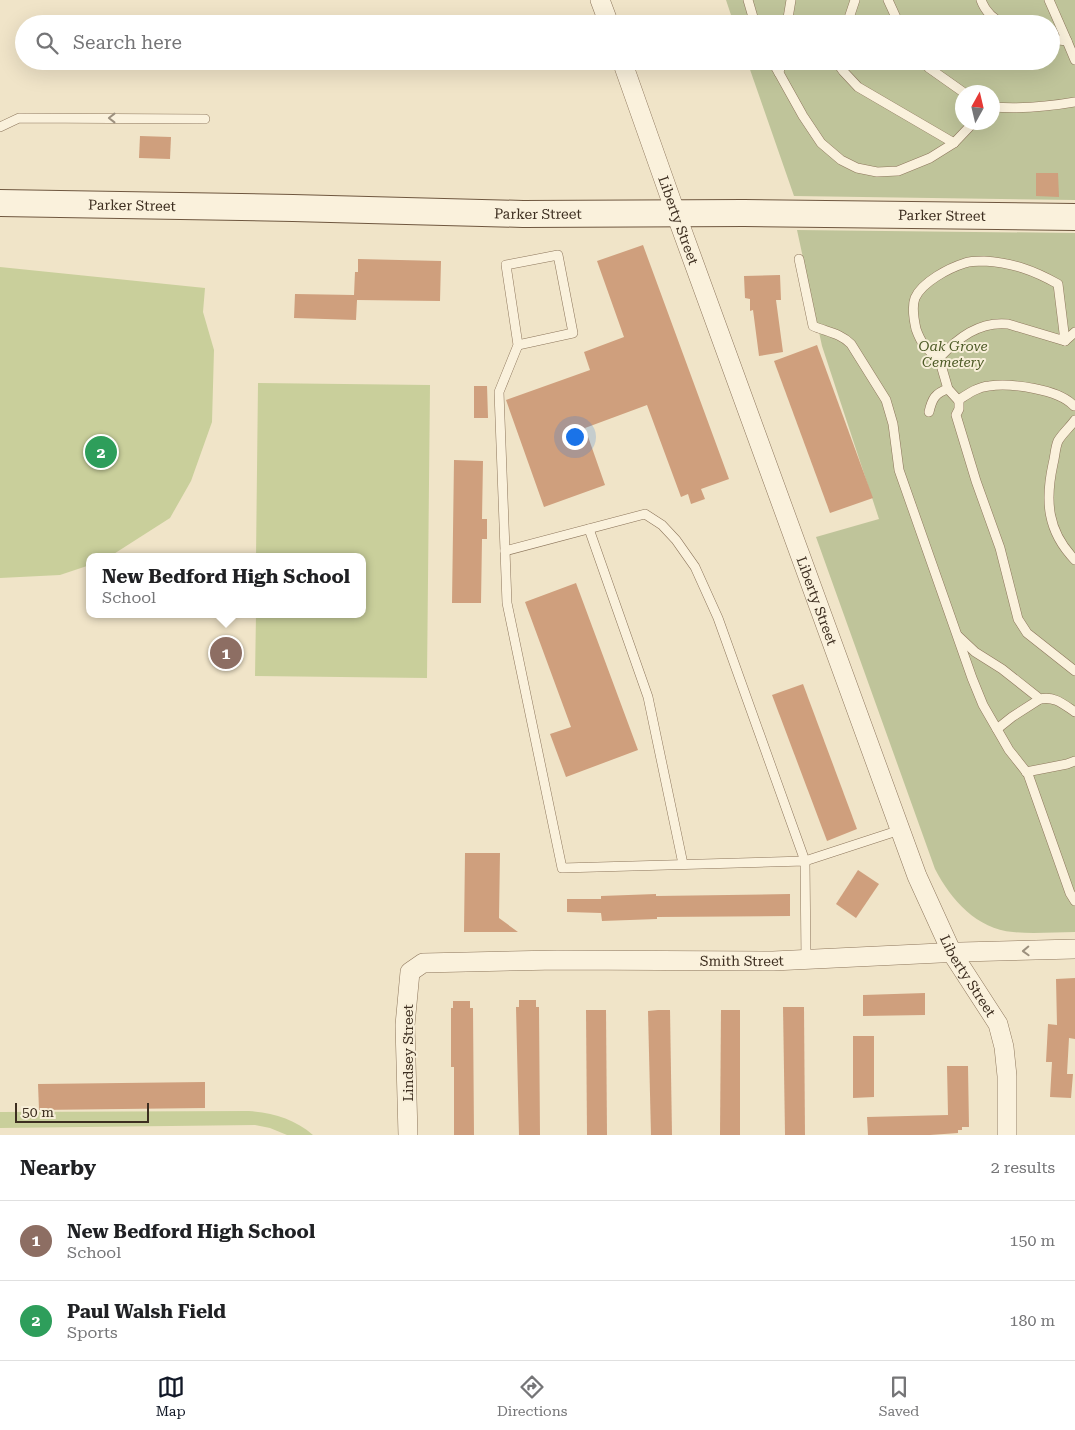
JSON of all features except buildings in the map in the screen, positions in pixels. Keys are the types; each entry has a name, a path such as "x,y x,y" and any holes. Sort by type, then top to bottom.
{"main road":[{"name":"Parker Street","path":"0,204 293,208 523,214 744,213 1075,217"}],"street":[{"path":"600,0 606,15"},
{"name":"Liberty Street","path":"625,70 900,830 928,902 952,953 993,1014 1002,1036 1007,1076 1007,1135"},
{"name":"Smith Street","path":"410,972 423,963 557,960 806,960 1075,949"},
{"name":"Lindsey Street","path":"408,1135 405,1025 410,972"}],"lane":[{"path":"748,0 752,15"},
{"path":"788,15 791,0"},
{"path":"850,15 855,0"},
{"path":"888,0 895,15"},
{"path":"981,0 991,15"},
{"path":"1050,0 1056,15"},
{"path":"1060,24 1075,60"},
{"path":"1060,40 1067,40"},
{"path":"777,70 803,116 821,143 841,160 857,168 877,172 898,171 930,158 954,143 966,130"},
{"path":"842,70 858,87 954,143"},
{"path":"932,70 955,86"},
{"path":"1000,108 1045,108 1075,102"},
{"path":"0,127 19,118 205,119"},
{"path":"518,345 573,333 558,255 506,265 518,345 499,392 507,603 562,868 805,861 900,830"},
{"path":"799,259 813,326 834,332 852,344 886,400 893,424 899,470 983,704 1009,750 1026,772 1070,893 1075,901"},
{"path":"1065,341 1058,284 1037,272 984,261 966,262 938,275 915,297 913,307 915,325 920,338 929,352 939,358 948,389 959,401 956,416 976,481 1000,548 1018,619 1027,633 1075,671"},
{"path":"939,358 954,343 969,332 983,326 999,323 1017,326 1065,341"},
{"path":"1065,341 1075,332"},
{"path":"959,401 978,388 1000,385 1028,388 1059,396 1070,402 1075,408"},
{"path":"929,412 931,401 935,395 948,389"},
{"path":"1075,420 1058,441 1049,484 1048,503 1053,525 1064,549 1075,560"},
{"path":"505,551 645,514 662,524 676,540 695,567 718,618 805,861 806,960"},
{"path":"589,529 648,697 682,864"},
{"path":"958,636 975,652 1020,682 1040,699"},
{"path":"997,729 1040,699 1048,698 1060,702 1075,712"},
{"path":"1026,772 1072,765"}],"green space":[{"path":"726,0 1075,0 1075,200 794,196 750,70 1060,70 1060,15 731,15"},
{"name":"Oak Grove Cemetery","path":"797,230 1075,233 1075,932 1013,932 1000,930 988,925 966,911 957,902 935,869 816,537 879,519 822,346"},
{"path":"0,267 205,288 203,312 214,350 212,422 191,481 170,518 115,553 86,553 86,566 60,575 0,578"},
{"path":"258,383 430,385 427,678 255,676 256,618 366,618 366,553 256,553"},
{"path":"249,1111 267,1113 291,1121 313,1135 287,1135 270,1128 255,1125 0,1128 0,1112"}],"place":[{"name":"Paul Walsh Field","path":"101,452"},
{"name":"New Bedford High School","path":"226,653"}]}
